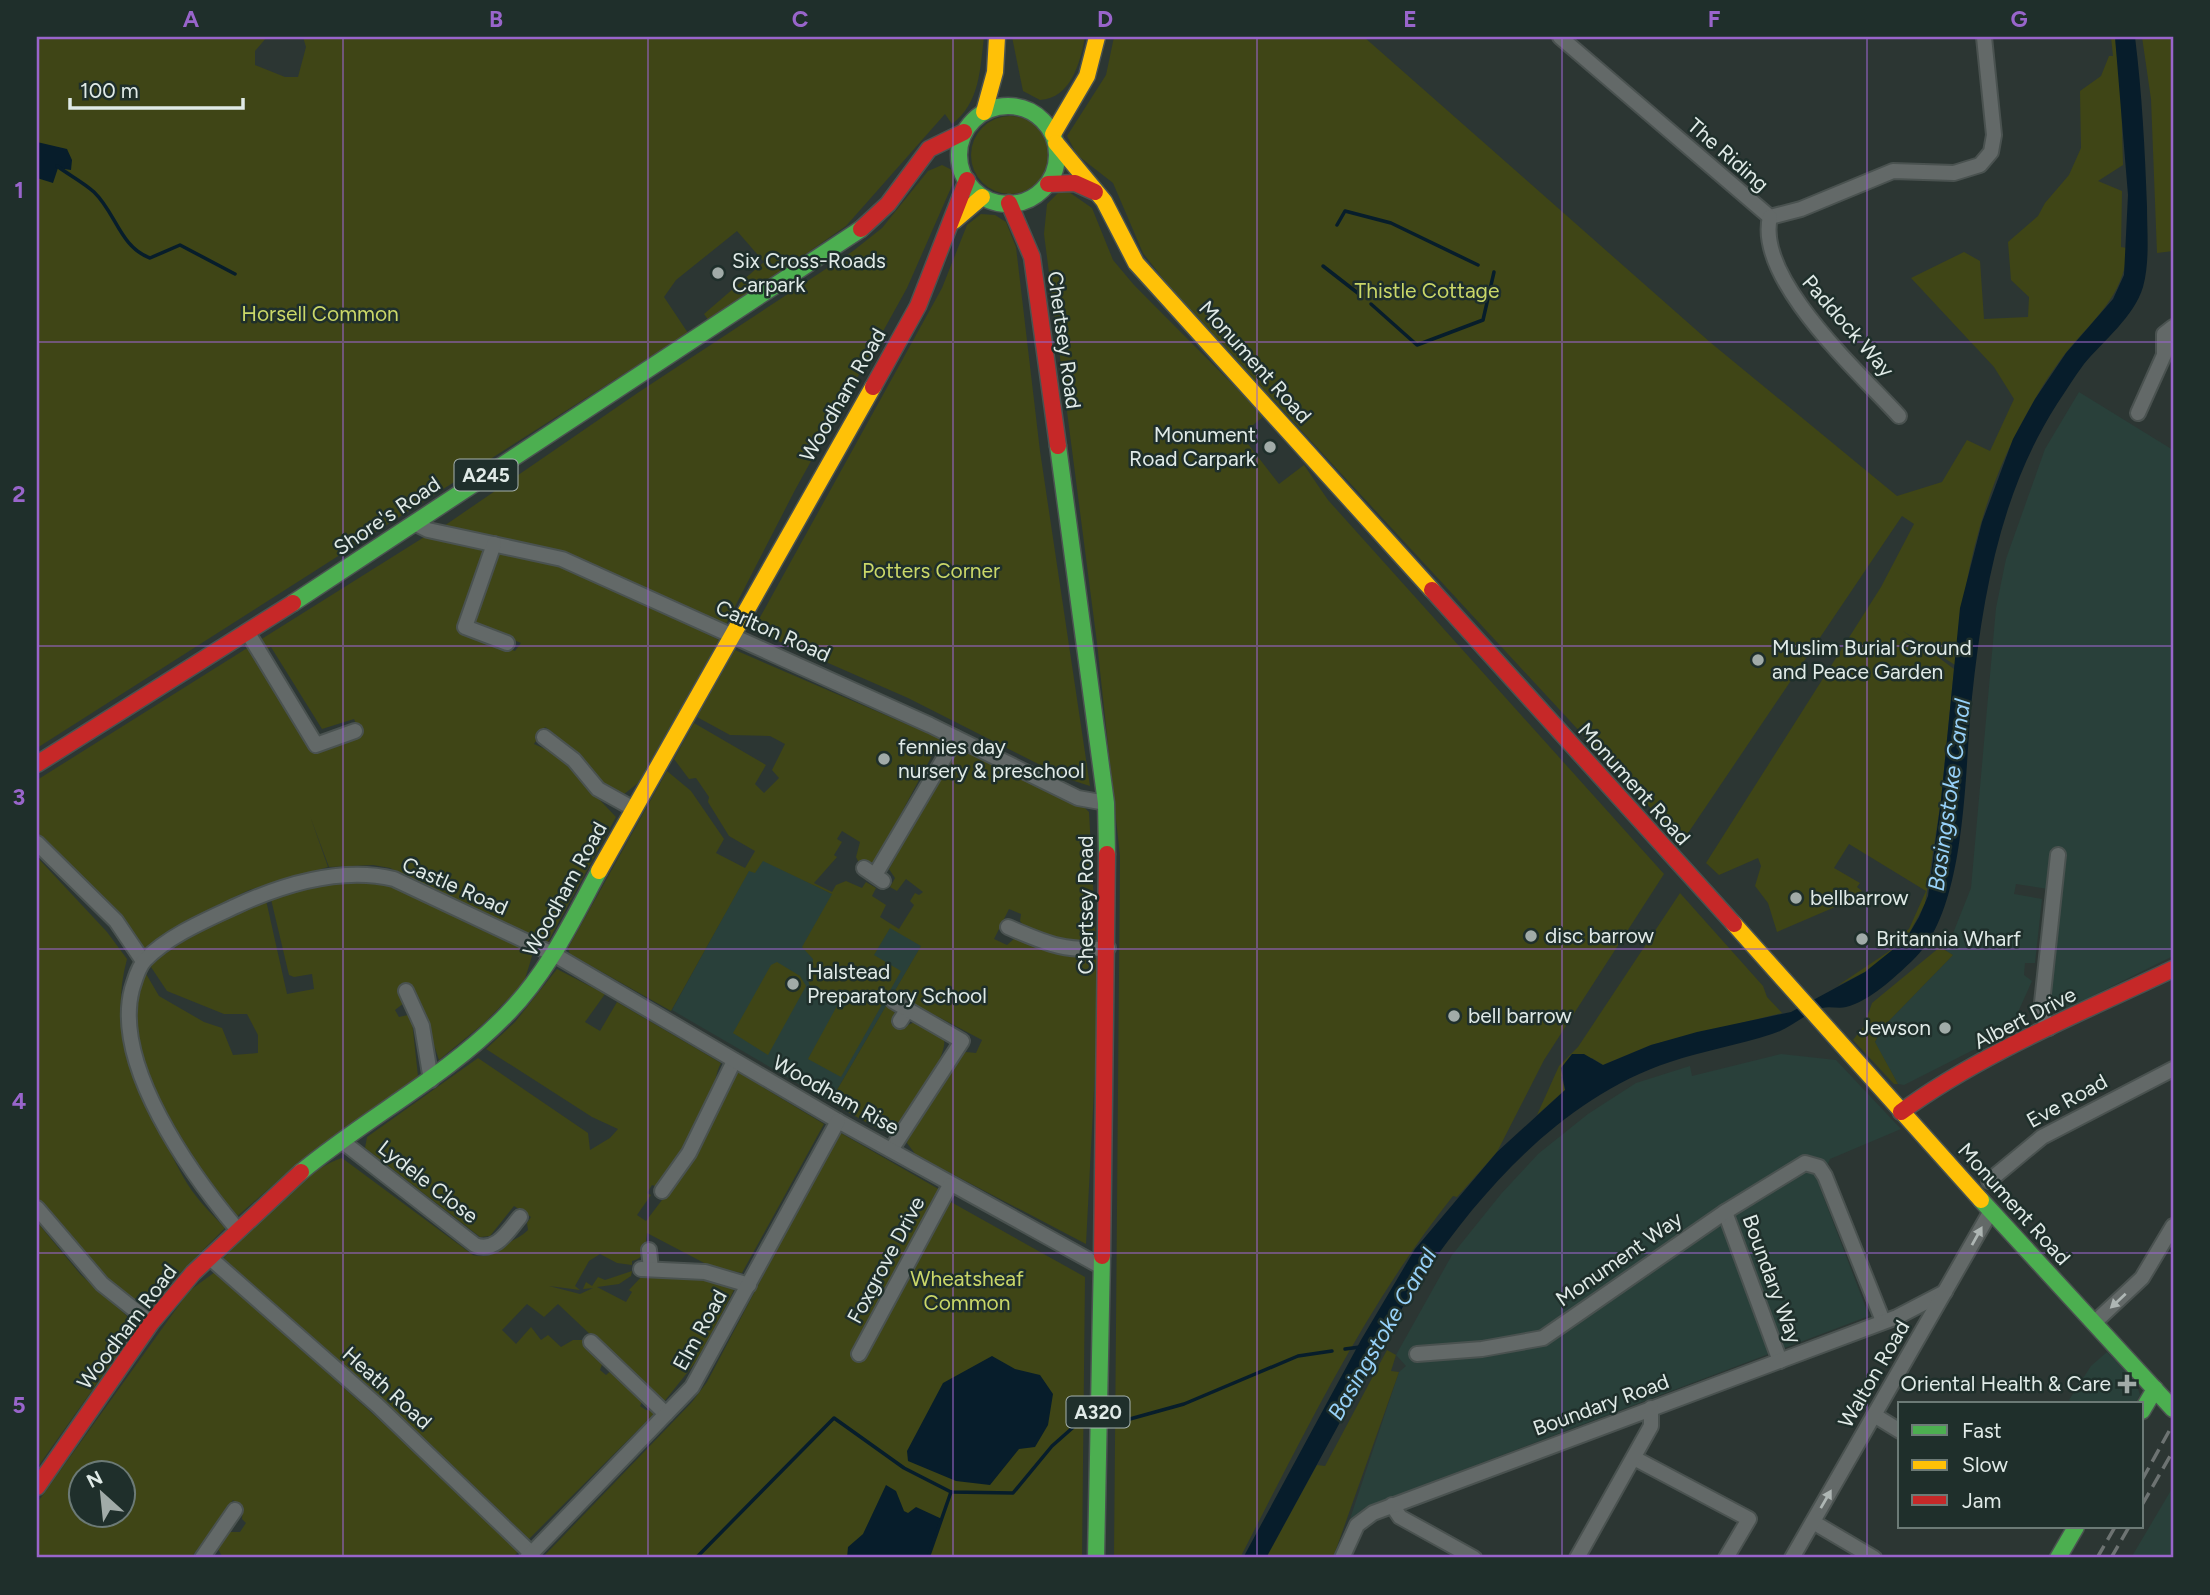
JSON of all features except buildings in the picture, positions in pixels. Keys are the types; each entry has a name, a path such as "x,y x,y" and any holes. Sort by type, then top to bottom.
{"street":[{"path":"997,37 1006,81 1015,106"},
{"path":"997,37 992,88 984,112 1015,106 1035,114 1054,139"},
{"path":"1043,189 1056,164 1054,139 1092,63 1097,37"},
{"name":"The Riding","path":"1560,37 1770,217 1801,209 1893,171 1954,173 1978,167 1988,156 1994,142 1984,37"},
{"path":"1035,114 1069,99 1080,88"},
{"name":"A245","path":"964,132 984,112"},
{"path":"964,132 959,147 959,163 967,180 982,197 1009,203 1043,189 1075,183 1099,194"},
{"name":"Shore's Road","path":"37,764 248,633 854,236 888,204 929,149 964,132"},
{"name":"Monument Road","path":"1054,139 1099,194 1136,263 1829,1033 2173,1409"},
{"path":"916,165 942,156 959,163"},
{"name":"Woodham Road","path":"37,1486 178,1288 276,1192 431,1080 508,1014 555,955 634,809 918,306 967,180"},
{"name":"Chertsey Road","path":"1031,257 1043,189"},
{"name":"Woodham Road","path":"951,224 982,197"},
{"name":"Chertsey Road","path":"1009,203 1020,223 1031,257 1106,803 1108,948 1096,1558"},
{"name":"Paddock Way","path":"1770,217 1769,242 1790,294 1899,416"},
{"path":"2138,413 2164,355 2164,334 2173,327"},
{"name":"Carlton Road","path":"414,523 428,530 562,559 956,738 1078,798 1106,803"},
{"path":"494,544 465,627 507,643"},
{"path":"248,633 316,745 355,731"},
{"path":"544,737 574,760 598,789 634,809"},
{"path":"874,875 956,738"},
{"path":"37,843 116,921 143,961 129,1000 128,1023 139,1067 175,1143 194,1175 237,1229"},
{"path":"2049,1028 2041,1012 2058,855"},
{"name":"Castle Road","path":"143,961 177,937 259,895 354,873 394,879 555,955"},
{"path":"1008,926 1063,948 1108,948"},
{"name":"Woodham Rise","path":"555,955 950,1185 1100,1266"},
{"name":"Albert Drive","path":"1901,1112 1928,1092 2049,1028 2173,970"},
{"path":"406,991 422,1026 431,1080"},
{"path":"891,1150 966,1043 904,1015 893,1001"},
{"path":"662,1191 689,1153 734,1061"},
{"name":"Eve Road","path":"1989,1181 2042,1138 2173,1069"},
{"name":"Elm Road","path":"529,1556 702,1372 838,1121"},
{"name":"Lydele Close","path":"342,1142 475,1245 485,1247 495,1244 520,1217"},
{"name":"Monument Way","path":"1418,1354 1482,1349 1543,1338 1724,1212 1805,1163 1819,1167 1825,1176 1890,1319"},
{"name":"Foxgrove Drive","path":"859,1354 950,1185"},
{"path":"37,1208 102,1284 151,1323"},
{"name":"Walton Road","path":"1792,1558 1991,1211"},
{"name":"Boundary Way","path":"1724,1212 1780,1361"},
{"path":"2094,1323 2141,1278 2173,1226"},
{"path":"649,1250 646,1269 705,1272 749,1285"},
{"name":"Heath Road","path":"209,1257 377,1405 529,1556"},
{"name":"Boundary Road","path":"1342,1558 1357,1525 1368,1515 1890,1319 1945,1292"},
{"path":"1890,1319 1914,1318 1924,1329"},
{"path":"591,1342 666,1413"},
{"path":"2144,1408 2155,1389"},
{"path":"1577,1558 1651,1426 1651,1408"},
{"path":"1874,1415 1898,1430"},
{"path":"1634,1458 1749,1520 1726,1558"},
{"path":"1392,1505 1400,1517 1474,1558"},
{"path":"205,1557 235,1510"},
{"path":"1813,1522 1874,1558"},
{"path":"2059,1558 2075,1528"}],"shaded area":[{"path":"2079,392 2173,450 2173,956 2064,1010 2050,1006 2061,891 2016,884 2014,894 2042,899 2035,963 2025,963 2024,975 2032,981 2014,1021 1993,1033 1989,1042 1904,1085 1898,1084 1875,1043 1882,1028 1953,955 1946,951 1971,888 1996,608 2006,559 2045,449"},
{"name":"Halstead Preparatory School","path":"763,860 832,894 922,945 830,1102 672,1010 749,870"},
{"path":"1781,1054 1836,1060 1901,1129 1830,1159 1819,1185 1869,1316 1386,1499 1366,1507 1350,1519 1399,1372 1406,1366 1396,1355 1452,1255 1501,1194 1538,1154 1588,1114 1636,1083 1690,1066 1692,1076"},
{"path":"2107,1352 2136,1382 2140,1395 2136,1402 2069,1400 2091,1366"},
{"path":"2173,1487 2173,1558 2131,1558"}],"green space":[{"name":"Horsell Common","path":"37,37 267,37 255,51 255,65 285,77 298,77 306,47 303,37 984,37 977,85 961,116 952,124 945,114 846,226 709,321 704,314 764,262 737,231 676,280 664,297 688,333 37,748"},
{"path":"1012,37 1085,37 1077,68 1067,86 1051,98 1040,100 1023,91"},
{"name":"Thistle Cottage","path":"1114,37 1364,37 1711,343 1897,496 1942,482 1967,440 1990,451 2014,399 1994,367 1911,278 1964,252 1980,261 1984,319 2028,317 2029,297 2011,280 2008,242 2038,216 2045,203 2069,175 2081,148 2080,91 2101,76 2109,56 2113,56 2111,37 2115,37 2121,95 2123,165 2098,181 2122,191 2121,247 2127,248 2121,278 2107,304 2046,380 2003,462 1979,529 1971,563 1964,598 1958,667 1903,631 1954,669 1941,800 1925,904 1906,939 1865,972 1837,986 1897,946 1902,934 1909,929 1926,891 1849,844 1834,868 1860,883 1857,887 1862,891 1849,901 1777,932 1768,903 1755,886 1761,866 1758,858 1719,875 1706,863 1881,587 1914,524 1902,516 1682,842 1175,294 1143,253 1113,183 1077,155 1067,136 1106,75"},
{"path":"2142,37 2173,37 2173,251 2157,253 2151,99"},
{"path":"1002,116 1018,116 1032,122 1043,133 1049,147 1049,163 1043,177 1032,188 1018,194 1002,194 988,188 977,177 971,163 971,147 977,133 988,122"},
{"path":"942,165 952,170 954,181 907,288 795,490 725,626 535,545 444,526 639,392 853,251 882,228 928,171"},
{"path":"1069,192 1092,208 1113,260 1134,285 1264,416 1241,435 1279,484 1304,465 1328,500 1664,874 1544,1060 1497,1152 1457,1197 1453,1196 1421,1238 1364,1326 1240,1558 1114,1558 1120,856 1097,643 1044,234 1047,204 1058,193"},
{"name":"Potters Corner","path":"981,214 995,215 1006,222 1016,247 1040,451 1090,786 1068,779 908,698 753,630 942,288 967,225"},
{"path":"429,534 488,547 460,624 466,637 477,637 515,651 521,643 473,624 496,549 569,567 719,640 638,783 623,795 606,785 545,727 534,744 556,754 616,817 548,942 505,925 390,868 373,865 329,867 310,816 328,867 249,890 185,921 143,950 128,925 99,893 37,835 37,780","holes":["271,647 322,729 354,719 361,736 315,751 256,656"]},
{"path":"735,650 941,739 875,862 859,863 856,857 860,842 842,831 837,839 842,842 834,855 837,857 814,883 832,892 836,885 846,881 862,888 866,882 876,888 872,896 886,905 880,917 899,929 914,905 910,901 915,893 919,895 923,892 906,879 897,891 890,887 895,878 889,869 950,760 957,754 968,751 1083,806 1089,812 1096,942 1066,944 1024,926 1020,921 1021,914 1009,909 994,939 1007,945 1015,938 1070,956 1101,956 1086,1244 916,1155 907,1143 910,1132 960,1056 966,1052 976,1053 982,1040 895,994 888,1006 896,1014 894,1020 905,1026 915,1022 944,1040 940,1060 925,1087 892,1130 880,1130 830,1102 921,946 890,928 874,955 901,971 841,1077 808,1059 838,1004 844,1007 846,1005 821,996 811,988 808,975 813,959 802,947 832,894 763,861 755,873 749,871 671,1011 570,954 568,948 667,771 691,791 724,839 716,853 745,868 755,851 729,836 696,778 689,779 674,759 694,723 766,765 755,784 764,793 779,778 772,770 785,744 770,736 730,735 697,717"},
{"path":"37,857 107,932 127,959 121,1009 123,1032 135,1077 184,1177 199,1200 225,1228 167,1286 134,1299 108,1280 37,1198"},
{"path":"378,881 462,916 462,921 533,953 525,979 483,1024 439,1060 420,1003 409,988 404,1003 395,1010 399,1017 408,1015 412,1021 418,1076 286,1174 233,1220 182,1145 152,1088 134,1030 133,1002 136,991 145,972 159,996 204,1022 222,1028 233,1055 258,1053 258,1035 247,1014 224,1014 167,991 151,967 154,961 209,925 266,900 287,994 314,989 312,974 294,977 289,975 270,895 322,882"},
{"path":"1680,893 1763,986 1767,997 1782,1013 1651,1045 1603,1065 1592,1058 1561,1077 1565,1090 1537,1115 1559,1066 1578,1047"},
{"path":"1940,947 1953,955 1882,1028 1875,1042 1898,1084 1894,1084 1853,1040 1864,1026 1872,1003"},
{"path":"777,962 800,976 806,986 768,1055 733,1033 771,965"},
{"path":"557,969 605,994 585,1022 600,1031 617,1002 721,1063 711,1095 687,1142 658,1187 652,1185 647,1193 651,1195 637,1215 646,1221 665,1196 736,1071 824,1124 742,1273 710,1266 647,1233 643,1254 632,1261 632,1265 617,1263 600,1254 589,1261 575,1286 580,1290 549,1286 580,1294 593,1288 583,1289 586,1282 592,1286 598,1277 605,1280 632,1271 631,1276 619,1284 597,1287 626,1302 632,1292 629,1290 642,1276 705,1278 727,1284 734,1290 699,1358 663,1403 558,1304 544,1317 527,1304 502,1330 516,1344 531,1327 541,1340 548,1335 561,1347 573,1340 584,1340 604,1359 600,1370 606,1375 613,1369 643,1400 640,1406 646,1410 657,1411 529,1539 455,1468 435,1453 222,1260 293,1188 309,1175 342,1158 473,1255 493,1254 528,1230 527,1223 531,1217 514,1206 490,1236 480,1237 365,1148 367,1137 478,1058 588,1133 590,1150 610,1138 618,1129 592,1117 486,1049 515,1022"},
{"name":"Wheatsheaf Common","path":"839,1132 942,1191 942,1197 1085,1277 1082,1558 542,1558 692,1402 707,1382"},
{"path":"37,1222 81,1275 127,1316 120,1351 37,1468"},
{"path":"215,1272 522,1548 512,1558 223,1558 217,1547 228,1532 240,1532 246,1523 242,1519 243,1508 233,1500 191,1558 37,1558 37,1503 66,1463 66,1528 136,1528 136,1458 69,1458 189,1291"},
{"path":"1387,1350 1396,1355 1391,1371 1399,1372 1333,1558 1266,1558 1317,1465 1325,1466"}],"water":[{"name":"Basingstoke Canal","path":"2115,37 2135,37 2148,247 2143,287 2133,308 2084,364 2057,404 2037,438 2008,509 1997,546 1982,621 1972,697 1960,837 1944,908 1930,938 1912,961 1864,1000 1846,1007 1822,1008 1779,1032 1670,1062 1628,1079 1589,1102 1552,1129 1486,1194 1430,1266 1405,1303 1266,1558 1243,1558 1361,1340 1415,1249 1497,1152 1565,1090 1561,1068 1572,1054 1584,1054 1603,1065 1651,1045 1697,1032 1791,1012 1865,972 1906,939 1919,917 1928,896 1941,800 1960,608 1982,522 2013,439 2035,399 2066,353 2113,299 2124,275 2128,195"},
{"path":"37,142 67,149 72,160 71,170 58,168 53,183 37,178"},
{"path":"992,1356 1015,1369 1040,1375 1053,1394 1048,1425 1035,1447 1019,1449 990,1485 956,1481 908,1461 907,1451 943,1383"},
{"path":"886,1485 896,1491 904,1511 908,1513 916,1507 942,1519 928,1558 847,1558 848,1547 863,1534"}],"waterway":[{"path":"57,166 94,192 125,238 140,253 150,258 180,245 235,274"},
{"path":"1337,225 1345,211 1391,223 1478,265"},
{"path":"1323,266 1359,294"},
{"path":"1371,304 1417,345 1483,320 1494,272"},
{"name":"Basingstoke Canal","path":"1345,1349 1360,1347"},
{"path":"1119,1422 1184,1404 1298,1356 1332,1351"},
{"path":"696,1558 834,1418 904,1468 951,1492 1013,1493 1052,1446 1078,1423"},
{"path":"928,1558 951,1492"}],"railway":[{"path":"2144,1476 2173,1424"},
{"path":"2144,1502 2173,1451"},
{"path":"2097,1558 2114,1528"},
{"path":"2111,1558 2128,1528"}],"traffic: fast":[{"path":"1008,106 1027,110 1043,120 1053,136 1057,155 1053,174 1043,190 1027,200 1008,204 989,200 973,190 963,174 959,155 963,136 973,120 989,110 1008,106"},
{"path":"293,603 861,229"},
{"path":"1058,446 1106,803 1107,854"},
{"path":"301,1172 458,1058 506,1015 546,965 599,871"},
{"path":"1981,1200 2173,1409"},
{"path":"1096,1558 1102,1256"},
{"path":"2144,1408 2155,1389"},
{"path":"2058,1558 2075,1528"}],"traffic: slow":[{"path":"984,112 995,72 997,37"},
{"path":"1053,134 1087,76 1097,37"},
{"path":"1056,143 1104,201 1136,263 1432,590"},
{"path":"954,221 982,197"},
{"path":"599,871 873,387"},
{"path":"1734,924 1981,1200"}],"traffic: jam":[{"path":"861,229 888,204 929,149 964,132"},
{"path":"873,387 918,306 967,180"},
{"path":"1048,184 1075,183 1095,192"},
{"path":"1009,203 1032,257 1058,446"},
{"path":"1432,590 1734,924"},
{"path":"37,764 293,603"},
{"path":"1102,1256 1107,854"},
{"path":"1901,1112 1998,1052 2173,969"},
{"path":"37,1487 151,1323 193,1273 301,1172"}],"place":[{"name":"Six Cross-Roads Carpark","path":"718,273"},
{"name":"Monument Road Carpark","path":"1270,447"},
{"name":"Muslim Burial Ground and Peace Garden","path":"1758,660"},
{"name":"fennies day nursery & preschool","path":"884,759"},
{"name":"bellbarrow","path":"1796,898"},
{"name":"disc barrow","path":"1531,936"},
{"name":"Britannia Wharf","path":"1862,939"},
{"name":"Halstead Preparatory School","path":"793,984"},
{"name":"bell barrow","path":"1454,1016"},
{"name":"Jewson","path":"1945,1028"},
{"name":"Oriental Health & Care","path":"2127,1384"}]}
